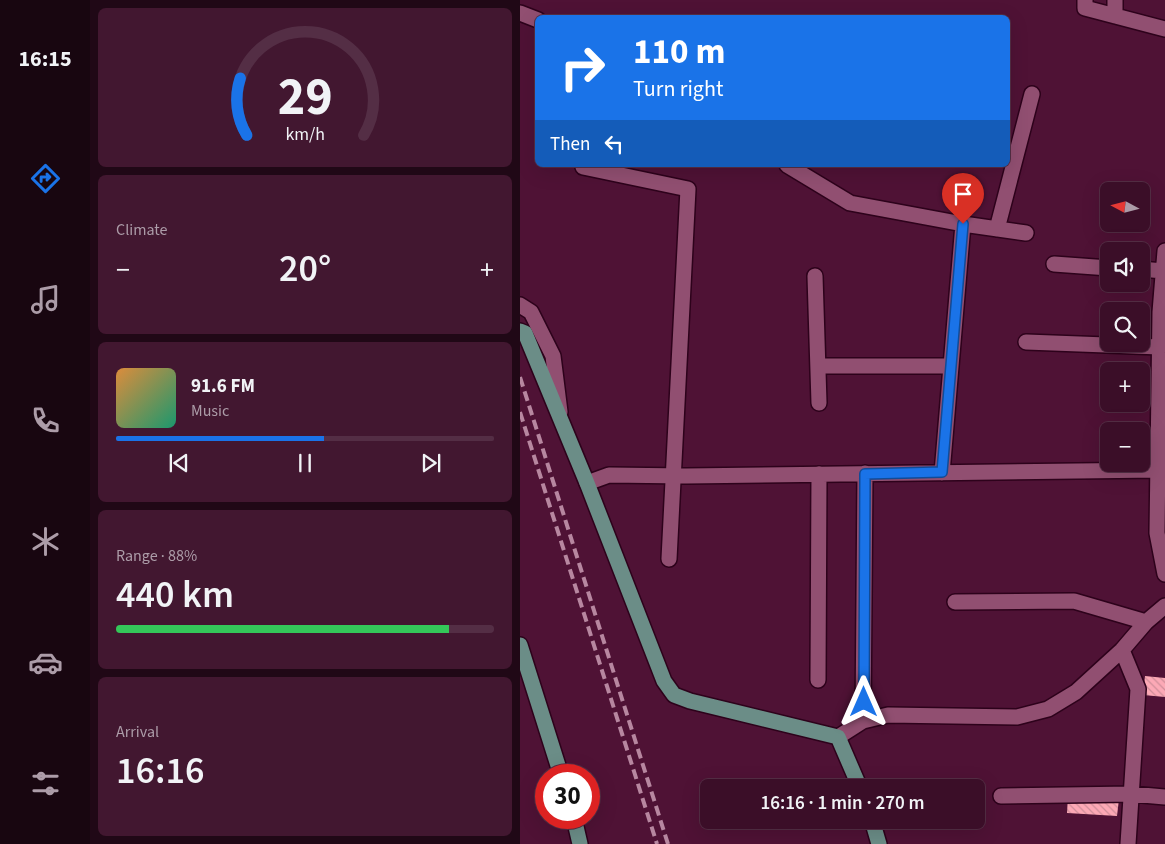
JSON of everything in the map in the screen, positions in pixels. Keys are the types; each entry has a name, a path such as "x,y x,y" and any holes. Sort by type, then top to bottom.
{"main road":[{"path":"520,331 525,333 587,483 664,681 674,695 690,701 838,737 856,779"},
{"path":"520,645 557,764"},
{"path":"577,829 580,844"},
{"path":"875,829 879,844"}],"street":[{"path":"1085,0 1085,8 1165,29"},
{"path":"1115,0 1115,16"},
{"path":"520,13 535,19"},
{"path":"997,229 1032,94"},
{"path":"583,167 688,189 669,559"},
{"path":"790,167 850,203 963,224 1026,233"},
{"path":"942,472 963,224"},
{"path":"1165,250 1160,312 1157,533 1165,574"},
{"path":"1054,264 1100,267"},
{"path":"1150,270 1163,271"},
{"path":"816,276 819,403"},
{"path":"520,305 531,312 554,356 560,419"},
{"path":"1026,342 1160,348"},
{"path":"818,366 951,366"},
{"path":"587,483 609,475 674,476 1158,470"},
{"path":"818,680 819,474"},
{"path":"863,721 865,474"},
{"path":"955,602 1074,600 1146,622"},
{"path":"838,737 863,721 888,715 1017,718 1048,709 1076,692 1122,650 1146,622 1165,606"},
{"path":"1122,650 1138,689 1128,844"},
{"path":"1001,796 1131,794 1165,797"}],"building":[{"path":"1145,676 1165,678 1165,697 1143,695"},
{"path":"1068,796 1119,799 1117,816 1067,813"}],"railway":[{"path":"520,377 668,844"},
{"path":"520,412 657,844"}],"route":[{"path":"864,702 865,474 942,472 963,224"}]}
